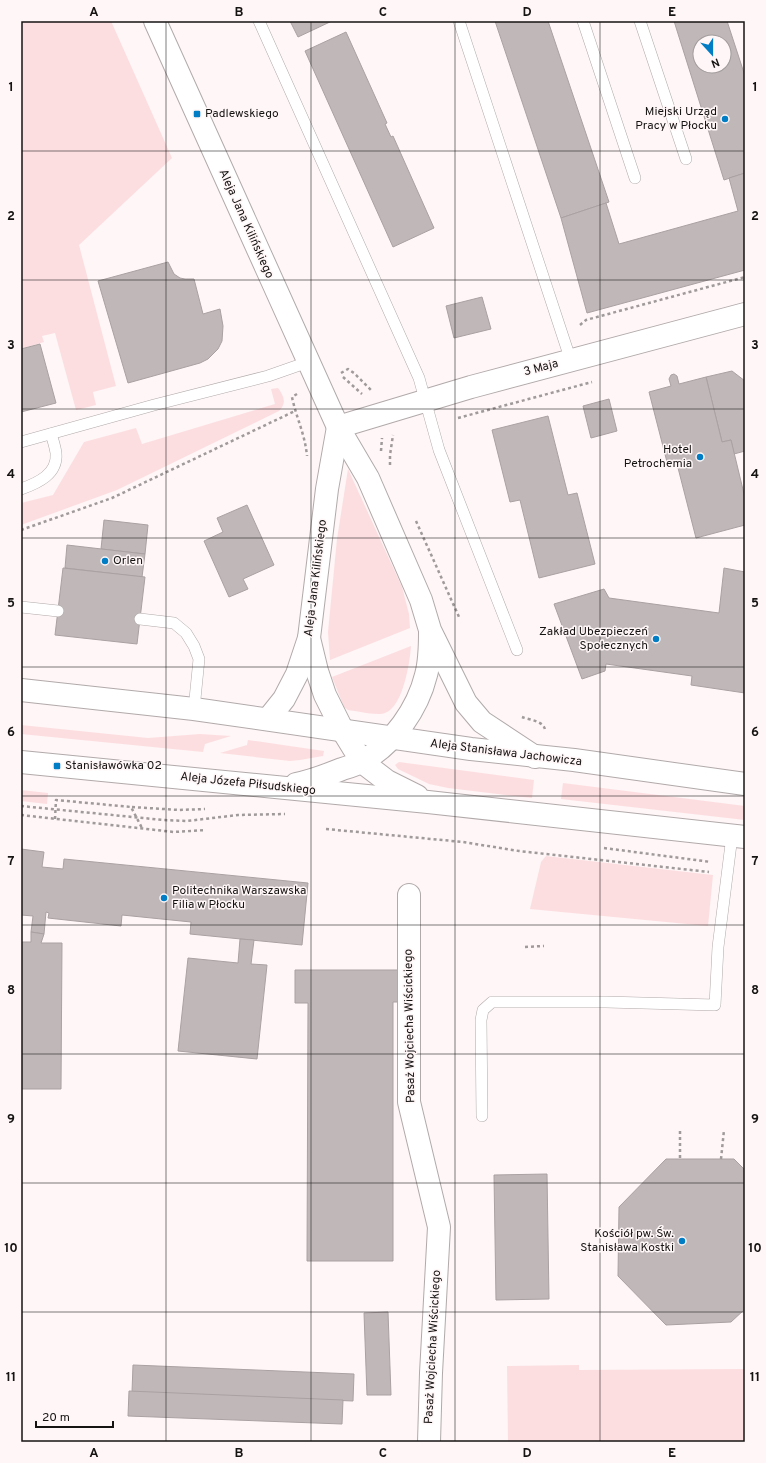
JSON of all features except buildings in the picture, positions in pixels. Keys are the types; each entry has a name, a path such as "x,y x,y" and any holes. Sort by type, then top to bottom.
{"main road":[{"name":"Aleja Jana Kilińskiego","path":"155,21 338,427 368,478 421,600 430,630"},
{"name":"3 Maja","path":"338,427 471,387 745,314"},
{"name":"Aleja Jana Kilińskiego","path":"268,719 284,699 297,674 308,638 327,489 338,427"},
{"path":"281,788 314,780 362,762 377,752 391,738 407,717 422,688 430,653 430,630"},
{"path":"430,630 466,703 475,714 494,730 535,756"},
{"path":"308,638 325,695 343,731 362,762 387,781 428,802 738,836"},
{"path":"21,690 194,709 268,719"},
{"name":"Aleja Stanisława Jachowicza","path":"268,719 391,738 556,758 745,784"},
{"name":"Aleja Józefa Piłsudskiego","path":"21,762 428,802"},
{"name":"Pasaż Wojciecha Wiścickiego","path":"409,895 409,1102 439,1228 431,1373 429,1442"}],"lane":[{"path":"259,21 416,371 426,401 439,450 516,650"},
{"path":"459,21 571,361"},
{"path":"582,21 635,178"},
{"path":"640,21 686,159"},
{"path":"21,442 154,405 273,375 308,362"},
{"path":"21,489 48,476 53,467 56,452 51,434"},
{"path":"21,607 58,611"},
{"path":"140,619 174,623 186,633 194,646 199,659 194,709"},
{"path":"482,1116 481,1020 483,1010 492,1002 606,1002 715,1005 718,947 727,874 738,836"}],"path":[{"path":"21,530 112,498 295,411"},
{"path":"55,819 56,800 180,810 205,809"},
{"path":"21,806 187,821 238,815 290,814"},
{"path":"131,807 142,828"},
{"path":"21,815 174,832 206,830"},
{"path":"326,828 462,842 519,851 727,874"},
{"path":"526,947 544,946"},
{"path":"721,1159 724,1130"},
{"path":"680,1131 680,1159"}],"shaded area":[{"path":"21,21 111,21 172,158 79,245 116,386 93,392 96,405 76,410 55,333 42,336 44,342 21,349"},
{"path":"278,388 284,400 282,408 279,411 117,490 21,525 21,503 53,495 84,442 136,428 142,444 275,404 271,389"},
{"path":"348,469 402,587 409,614 410,628 330,660 328,632 337,539"},
{"path":"411,646 407,673 401,693 397,702 391,709 385,713 377,714 348,710 344,707 332,677"},
{"path":"21,725 148,738 200,734 231,736 205,744 203,752 21,734"},
{"path":"248,740 324,751 323,756 290,761 220,753 247,745"},
{"path":"399,762 534,780 532,798 448,788 429,784 398,769 395,765"},
{"path":"563,783 745,806 745,820 561,799"},
{"path":"21,790 48,793 47,804 21,801"},
{"path":"546,856 713,875 708,926 530,909 541,862"},
{"path":"579,1365 579,1370 745,1369 745,1442 508,1442 507,1366"}],"place":[{"name":"Padlewskiego","path":"197,114"},
{"name":"Miejski Urząd Pracy w Płocku","path":"725,119"},
{"name":"Hotel Petrochemia","path":"700,457"},
{"name":"Orlen","path":"105,561"},
{"name":"Zakład Ubezpieczeń Społecznych","path":"656,639"},
{"name":"Stanisławówka 02","path":"57,766"},
{"name":"Politechnika Warszawska Filia w Płocku","path":"164,898"},
{"name":"Kościół pw. Św. Stanisława Kostki","path":"682,1241"}]}
